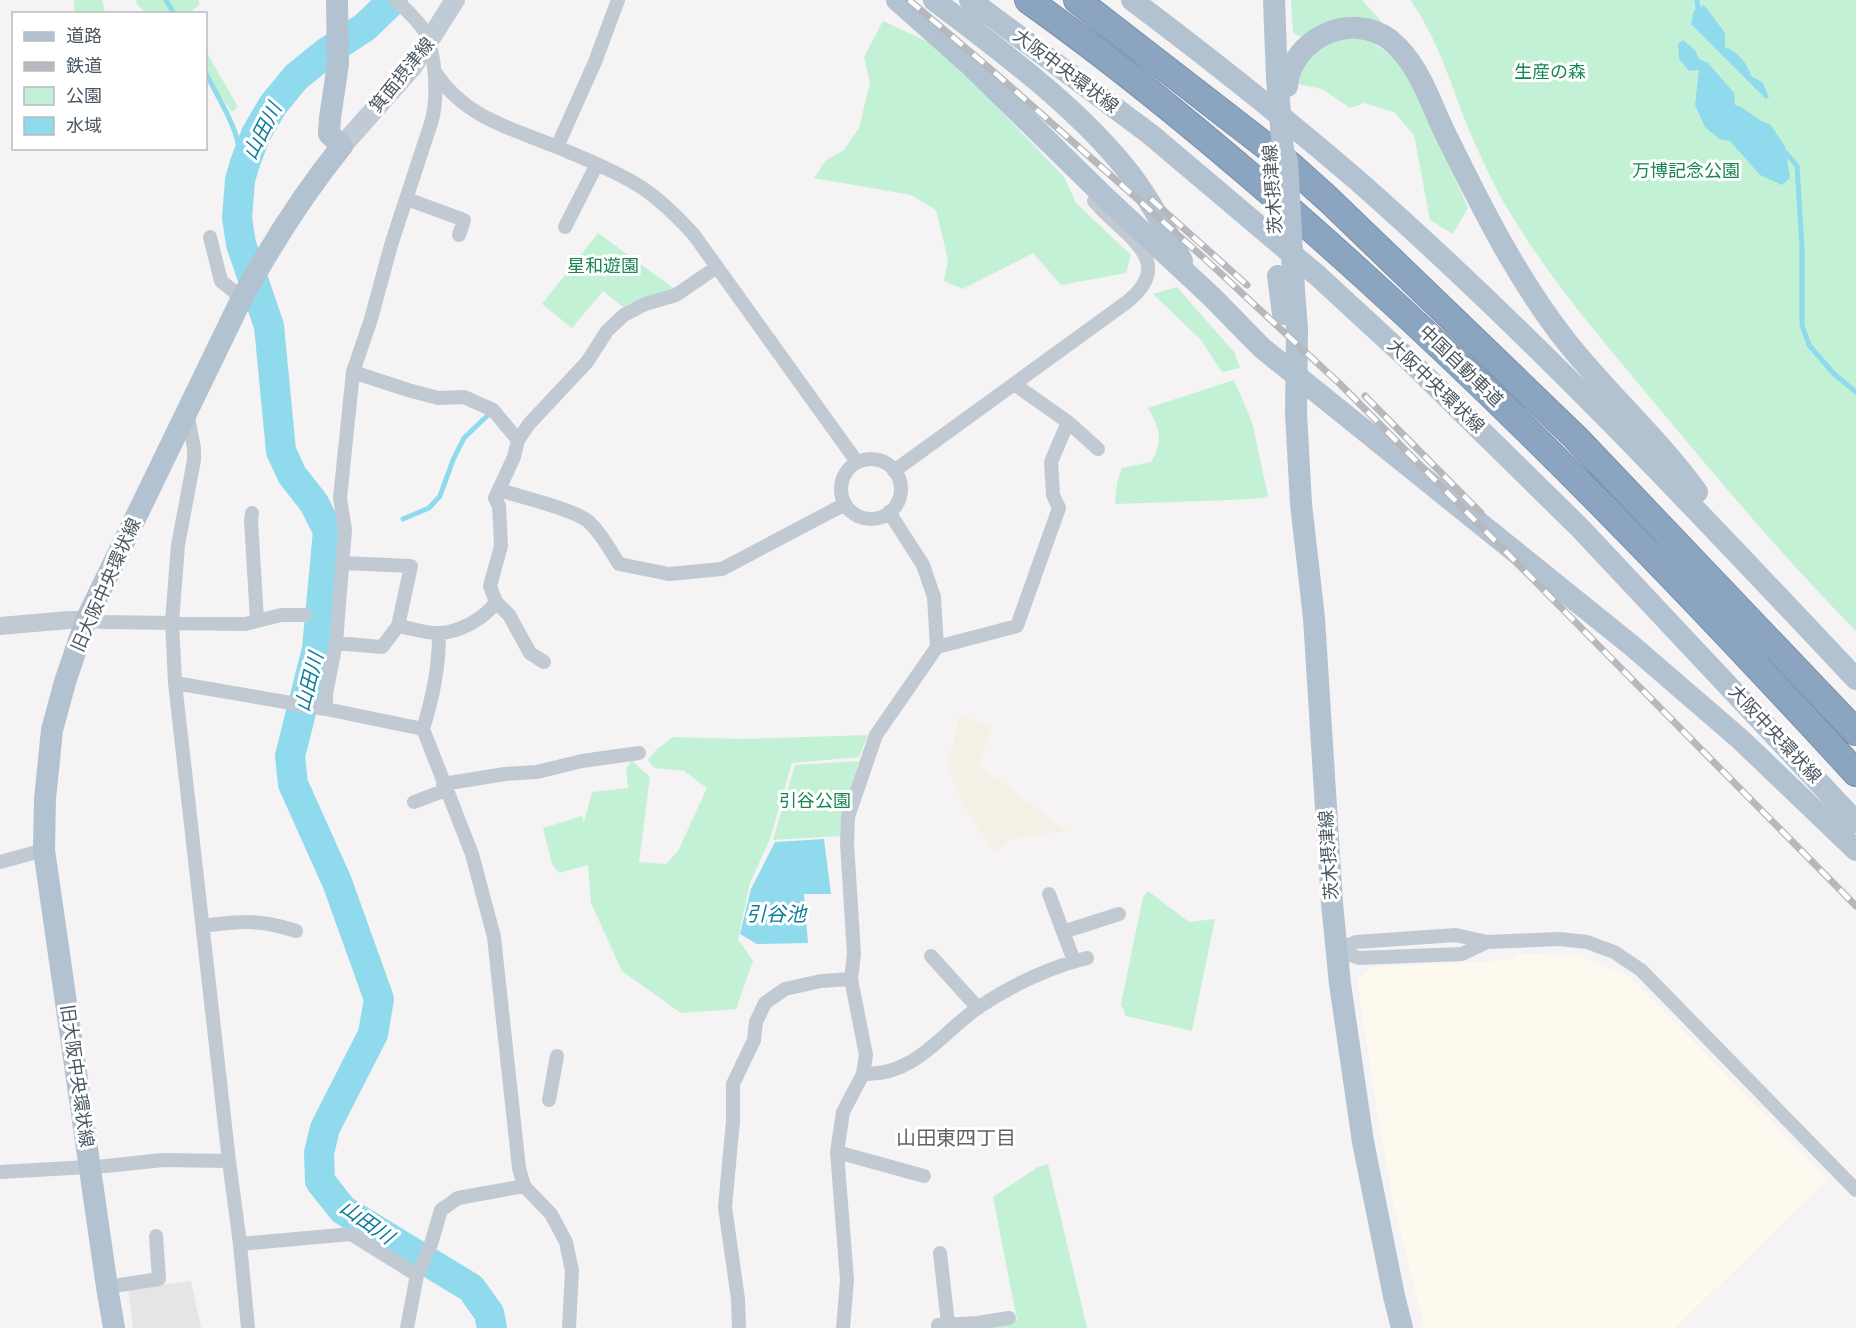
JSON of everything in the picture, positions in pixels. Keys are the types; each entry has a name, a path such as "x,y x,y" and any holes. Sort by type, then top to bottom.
{"highway":[{"name":"中国自動車道","path":"1028,0 1078,35 1237,164 1433,339 1613,517 1856,773"},
{"name":"中国自動車道","path":"1077,0 1289,164 1329,200 1575,437 1856,732"}],"main road":[{"path":"337,0 338,64 329,134 342,146"},
{"name":"箕面摂津線","path":"342,146 413,66 455,0"},
{"path":"897,0 968,63 1262,348 1640,653 1759,756 1856,850"},
{"path":"934,0 1036,80 1107,147 1149,201 1192,278"},
{"name":"大阪中央環状線","path":"970,0 1167,148 1309,269 1407,358 1581,530 1856,822"},
{"path":"1132,0 1304,135 1487,301 1589,400 1856,679"},
{"name":"茨木摂津線","path":"1263,0 1290,149 1287,161 1286,283"},
{"name":"茨木摂津線","path":"1274,0 1286,283 1298,329 1296,413 1301,504 1314,618 1332,903 1340,984 1363,1142 1402,1328"},
{"path":"1276,78 1291,67 1300,51 1314,40 1331,32 1346,29 1368,30 1383,36 1399,49 1419,77 1439,123 1485,215 1520,276 1571,348 1692,486 1712,514 1728,545"},
{"name":"旧大阪中央環状線","path":"114,1328 44,850 45,799 52,730 86,620 242,298 266,253 321,172 342,146"}],"street":[{"path":"326,709 326,694 336,643 345,530 340,498 353,372 433,113 436,94 435,72 425,33 396,0"},
{"path":"557,147 595,62 618,0"},
{"path":"435,72 451,92 485,119 597,164 636,184 671,210 694,235 857,462"},
{"path":"565,227 597,164"},
{"path":"894,471 1127,302 1143,288 1146,283 1147,256 1140,246 1098,206 1090,193 1088,180"},
{"path":"407,199 464,220 459,235"},
{"path":"210,237 221,280 242,298"},
{"path":"544,662 530,652 509,615 496,602 490,586 501,546 499,506 495,498 514,457 518,440 529,424 587,362 607,331 624,315 645,304 676,295 717,267"},
{"path":"353,372 438,398 464,397 493,410 518,440"},
{"path":"1014,384 1068,422 1098,448"},
{"path":"187,412 194,460 177,545 172,622 175,683 248,1328"},
{"path":"937,647 1017,626 1059,508 1053,495 1051,462 1068,422"},
{"path":"873,459 889,465 894,471 900,488 895,506 880,517 870,519 860,517 851,512 845,504 841,494 841,485 849,468 857,462 873,459"},
{"path":"506,492 588,520 619,564 669,574 722,569 845,504"},
{"path":"843,1328 847,1280 837,1152 843,1112 863,1074 866,1055 850,979 854,954 847,843 848,817 876,735 937,647 933,597 923,565 889,512"},
{"path":"252,513 257,620"},
{"path":"336,643 382,647 398,626 411,566 342,563"},
{"path":"398,626 439,633 460,628 489,612 496,602"},
{"path":"0,626 69,620 245,624 281,615 305,615"},
{"path":"439,633 439,660 435,688 423,729 472,854 494,937 519,1168 524,1186 551,1214 566,1242 572,1271 569,1328"},
{"path":"175,683 285,701 423,729"},
{"path":"414,802 445,787 505,774 537,772 582,761 639,753"},
{"path":"0,862 44,850"},
{"path":"863,1074 880,1075 916,1059 978,1008 1029,980 1081,960 1063,932 1049,894"},
{"path":"1063,932 1119,914"},
{"path":"203,926 247,920 271,923 296,931"},
{"path":"1337,950 1359,958 1462,954 1487,942 1559,939 1587,942 1614,952 1641,970 1856,1190"},
{"path":"931,956 978,1008"},
{"path":"739,1328 738,1299 724,1207 733,1122 734,1084 754,1040 756,1022 765,1003 785,989 821,981 850,979"},
{"path":"549,1100 556,1056"},
{"path":"837,1152 924,1176"},
{"path":"0,1172 163,1160 229,1161"},
{"path":"407,1328 417,1275 431,1244 441,1210 458,1198 524,1186"},
{"path":"240,1244 351,1234 417,1275"},
{"path":"107,1287 159,1279 156,1236"},
{"path":"940,1253 936,1285 943,1326 1009,1318"}],"shaded area":[{"path":"1515,954 1576,955 1629,976 1828,1179 1675,1328 1424,1328 1393,1203 1357,980 1372,967 1515,960"},
{"path":"191,1281 201,1328 133,1328 128,1289"}],"green space":[{"path":"74,0 102,0 105,12 74,12"},
{"path":"136,0 198,0 200,4 190,12 145,12 137,5"},
{"path":"1291,0 1362,0 1381,21 1304,38 1293,33"},
{"name":"万博記念公園","path":"1410,0 1856,0 1856,631 1779,549 1596,333 1556,282 1520,229 1492,181 1467,126 1434,41"},
{"path":"883,21 941,48 1064,177 1076,203 1131,255 1126,273 1061,285 1033,253 963,289 944,281 948,260 936,210 911,195 814,178 826,160 844,150 859,128 870,83 864,57"},
{"path":"1352,38 1369,40 1394,58 1416,89 1468,208 1453,234 1430,220 1414,135 1394,112 1364,103 1350,108 1322,89 1298,84 1305,65 1317,50 1331,42"},
{"path":"207,53 238,107 232,112 212,84 207,83"},
{"name":"星和遊園","path":"598,233 676,290 641,299 623,307 603,291 572,328 542,304"},
{"path":"1177,287 1234,352 1240,368 1222,372 1201,340 1153,294"},
{"path":"1234,380 1252,422 1268,496 1231,500 1115,504 1117,483 1122,468 1151,462 1158,447 1158,429 1148,408"},
{"path":"868,735 859,757 792,763 770,839 750,883 738,939 753,961 736,1009 681,1013 622,971 591,903 588,865 559,873 552,864 543,828 582,816 584,822 592,792 628,788 626,770 631,760 650,777 639,862 666,864 678,851 707,788 684,771 654,768 648,760 656,750 673,737 743,739"},
{"name":"引谷公園","path":"859,761 842,816 841,836 773,840 795,765"},
{"path":"1148,891 1189,922 1215,919 1192,1031 1126,1016 1121,1004 1143,897"},
{"path":"1048,1164 1087,1328 991,1328 990,1326 1017,1320 993,1197 1038,1167"}],"sand":[{"path":"960,714 992,727 978,764 1067,831 1013,838 995,853 963,806 947,765"}],"water":[{"path":"1704,5 1725,33 1725,47 1741,59 1751,76 1763,83 1769,97 1766,99 1691,24 1694,10"},
{"path":"1683,40 1695,50 1699,59 1708,63 1734,93 1735,105 1770,124 1785,146 1790,178 1782,185 1760,175 1730,141 1719,139 1705,127 1695,105 1699,70 1689,71 1679,59 1678,44"},
{"name":"引谷池","path":"824,839 831,894 804,894 808,943 757,944 740,934 751,889 775,842"}],"waterway":[{"path":"166,0 173,12"},
{"name":"山田川","path":"393,0 365,27 327,52 296,77 273,105 256,134 245,163 240,180 237,218 241,244 269,326 281,451 292,475 314,503 328,531 317,649 290,756 293,784 337,882 379,999 373,1034 325,1128 319,1153 320,1181 343,1210 471,1288 489,1313 492,1328"},
{"path":"1697,0 1698,8"},
{"path":"207,76 232,124 239,150 240,180"},
{"path":"1786,153 1797,166 1802,247 1802,325 1809,345 1834,374 1856,392"},
{"path":"403,519 429,508 440,496 464,438 487,416"}],"railway":[{"path":"909,0 1204,258 1340,384 1856,906"},
{"path":"1151,199 1247,285"},
{"path":"1365,396 1481,513"}],"district":[{"name":"山田東四丁目","path":"956,1138"}],"park label":[{"name":"生産の森","path":"1550,72"}]}
